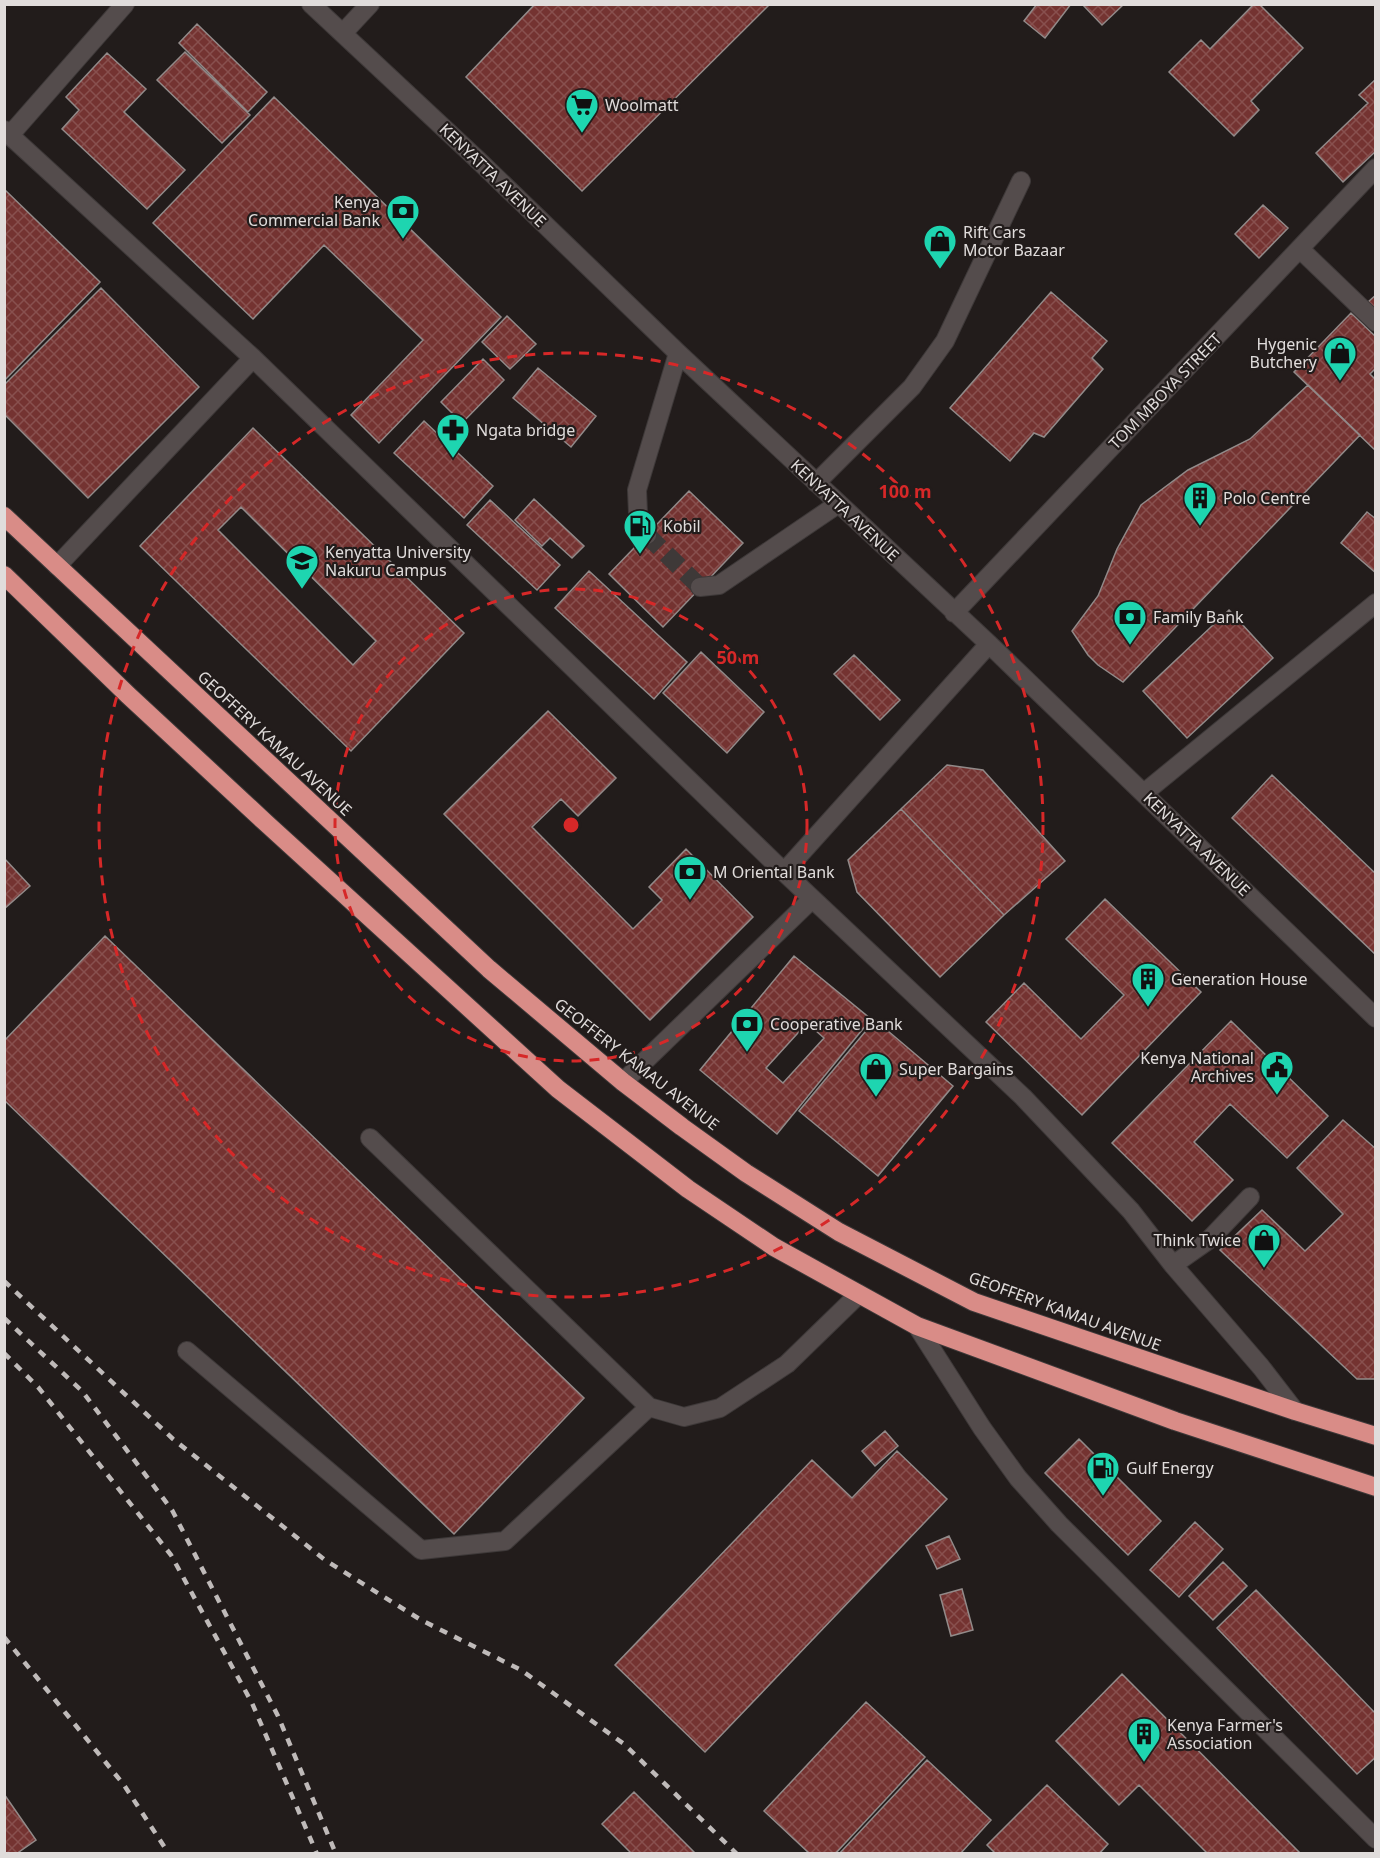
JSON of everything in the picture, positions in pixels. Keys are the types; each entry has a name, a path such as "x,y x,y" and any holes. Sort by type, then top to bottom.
{"highway":[{"name":"GEOFFERY KAMAU AVENUE","path":"4,516 489,969 623,1082 682,1128 746,1173 839,1232 974,1302 1295,1411 1376,1436"},
{"path":"4,575 171,735 558,1089 707,1202 774,1247 917,1326 1175,1421 1376,1487"}],"street":[{"path":"125,4 8,132 253,358 812,899 1023,1097 1131,1211 1295,1411"},
{"name":"KENYATTA AVENUE","path":"311,4 678,353 989,644 1376,1018"},
{"path":"343,33 370,4"},
{"name":"TOM MBOYA STREET","path":"954,613 1376,168"},
{"path":"816,483 912,387 945,341 1021,181"},
{"path":"1300,249 1376,322"},
{"path":"647,535 638,513 637,490 678,353"},
{"path":"57,566 253,358"},
{"path":"700,587 719,585 838,504"},
{"path":"1144,793 1376,603"},
{"path":"784,872 989,644"},
{"path":"623,1082 812,899"},
{"path":"370,1138 649,1407 684,1417 720,1408 787,1364 859,1294"},
{"path":"1173,1265 1210,1239 1250,1197"},
{"path":"917,1326 982,1428 1018,1478 1059,1524 1376,1839"},
{"path":"187,1351 421,1550 505,1541 649,1407"}],"building":[{"name":"Woolmatt","path":"535,4 770,4 582,191 466,77"},
{"path":"1037,4 1071,4 1045,38 1024,21"},
{"path":"1082,4 1124,4 1102,25"},
{"path":"1254,4 1259,4 1303,48 1251,101 1259,110 1234,136 1169,72 1201,40 1210,49"},
{"path":"197,24 267,92 248,112 179,43"},
{"path":"185,52 250,115 222,143 157,80"},
{"path":"107,53 146,89 124,112 185,170 147,209 62,129 79,110 66,97"},
{"path":"1376,79 1376,151 1343,182 1316,153 1368,103 1359,95"},
{"path":"274,97 501,317 379,443 351,415 423,340 324,245 253,319 153,223"},
{"path":"4,189 100,282 4,381"},
{"path":"1263,205 1288,228 1259,258 1235,234"},
{"path":"101,288 199,387 88,498 4,414 4,385"},
{"path":"1051,292 1107,341 1092,358 1103,369 1044,437 1034,433 1010,461 950,408"},
{"path":"1376,295 1376,311 1368,302"},
{"name":"Hygenic Butchery","path":"1351,313 1376,337 1376,368 1370,374 1376,380 1376,451 1294,372"},
{"path":"507,316 536,344 510,369 482,342"},
{"path":"483,359 504,380 462,423 441,402"},
{"path":"538,368 596,416 571,447 513,398"},
{"name":"Polo Centre","path":"1308,385 1360,435 1123,682 1098,665 1088,655 1072,631 1098,596 1117,549 1141,505 1188,470 1250,439"},
{"path":"424,421 493,486 464,518 394,453"},
{"name":"Kenyatta University Nakuru Campus","path":"253,428 464,633 351,751 140,546","holes":["241,507 376,641 353,665 218,530"]},
{"path":"689,491 743,543 663,627 609,574"},
{"path":"534,499 584,546 572,558 550,538 542,546 515,520"},
{"path":"490,500 560,565 537,590 467,525"},
{"path":"1367,512 1376,519 1376,573 1341,543"},
{"path":"589,571 687,662 654,699 555,608"},
{"path":"1229,610 1273,658 1187,738 1143,691"},
{"path":"701,652 764,712 727,753 663,693"},
{"path":"854,655 900,700 880,720 834,674"},
{"path":"548,711 616,778 578,816 561,799 532,827 633,929 662,900 649,887 686,849 753,917 650,1020 444,814"},
{"path":"947,765 983,770 1065,861 1004,915 901,809"},
{"path":"1272,775 1376,874 1376,955 1232,818"},
{"path":"901,809 1004,915 940,977 857,892 848,860"},
{"path":"4,858 30,886 4,909"},
{"name":"Generation House","path":"1105,899 1201,992 1082,1115 986,1022 1024,983 1081,1039 1124,995 1066,939"},
{"path":"105,936 584,1398 454,1534 4,1100 4,1041"},
{"name":"Cooperative Bank","path":"794,956 871,1019 777,1134 700,1070","holes":["807,1023 824,1038 783,1083 766,1068"]},
{"name":"Super Bargains","path":"875,1020 953,1086 878,1176 799,1111"},
{"path":"1231,1021 1328,1116 1287,1158 1230,1104 1194,1142 1233,1180 1192,1221 1112,1143"},
{"path":"1343,1120 1376,1149 1376,1379 1357,1379 1220,1250 1262,1210 1305,1251 1343,1214 1297,1168"},
{"path":"885,1431 898,1446 875,1466 862,1451"},
{"name":"Gulf Energy","path":"1079,1439 1161,1521 1128,1555 1045,1473"},
{"path":"897,1451 947,1499 705,1752 615,1665 812,1460 852,1498"},
{"path":"1195,1522 1223,1549 1179,1597 1150,1570"},
{"path":"949,1536 960,1559 937,1569 926,1546"},
{"path":"1223,1562 1247,1586 1213,1620 1189,1596"},
{"path":"962,1589 973,1630 951,1636 940,1595"},
{"path":"1256,1590 1376,1714 1376,1757 1357,1774 1217,1628"},
{"name":"Kenya Farmer's Association","path":"1122,1674 1301,1854 1208,1854 1139,1785 1119,1805 1056,1741"},
{"path":"866,1702 925,1757 835,1854 810,1854 764,1811"},
{"path":"927,1760 991,1820 960,1854 839,1854"},
{"path":"1047,1785 1108,1844 1099,1854 996,1854 987,1845"},
{"path":"634,1792 696,1854 632,1854 602,1824"},
{"path":"4,1794 36,1840 16,1854 6,1854 4,1851"}],"tunnel":[{"path":"647,535 700,587"}],"railway":[{"path":"4,1281 173,1439 325,1560 421,1620 521,1670 624,1744 737,1854"},
{"path":"4,1318 82,1391 172,1510 278,1716 336,1854"},
{"path":"4,1353 38,1387 171,1555 252,1703 317,1854"},
{"path":"4,1637 124,1785 169,1854"}],"place":[{"name":"Woolmatt","path":"582,134"},
{"name":"Kenya Commercial Bank","path":"403,240"},
{"name":"Rift Cars Motor Bazaar","path":"940,270"},
{"name":"Hygenic Butchery","path":"1340,382"},
{"name":"Ngata bridge","path":"453,459"},
{"name":"Polo Centre","path":"1200,527"},
{"name":"Kobil","path":"640,555"},
{"name":"Kenyatta University Nakuru Campus","path":"302,590"},
{"name":"Family Bank","path":"1130,646"},
{"name":"M Oriental Bank","path":"690,901"},
{"name":"Generation House","path":"1148,1008"},
{"name":"Cooperative Bank","path":"747,1053"},
{"name":"Kenya National Archives","path":"1277,1096"},
{"name":"Super Bargains","path":"876,1098"},
{"name":"Think Twice","path":"1264,1269"},
{"name":"Gulf Energy","path":"1103,1497"},
{"name":"Kenya Farmer's Association","path":"1144,1763"}]}
